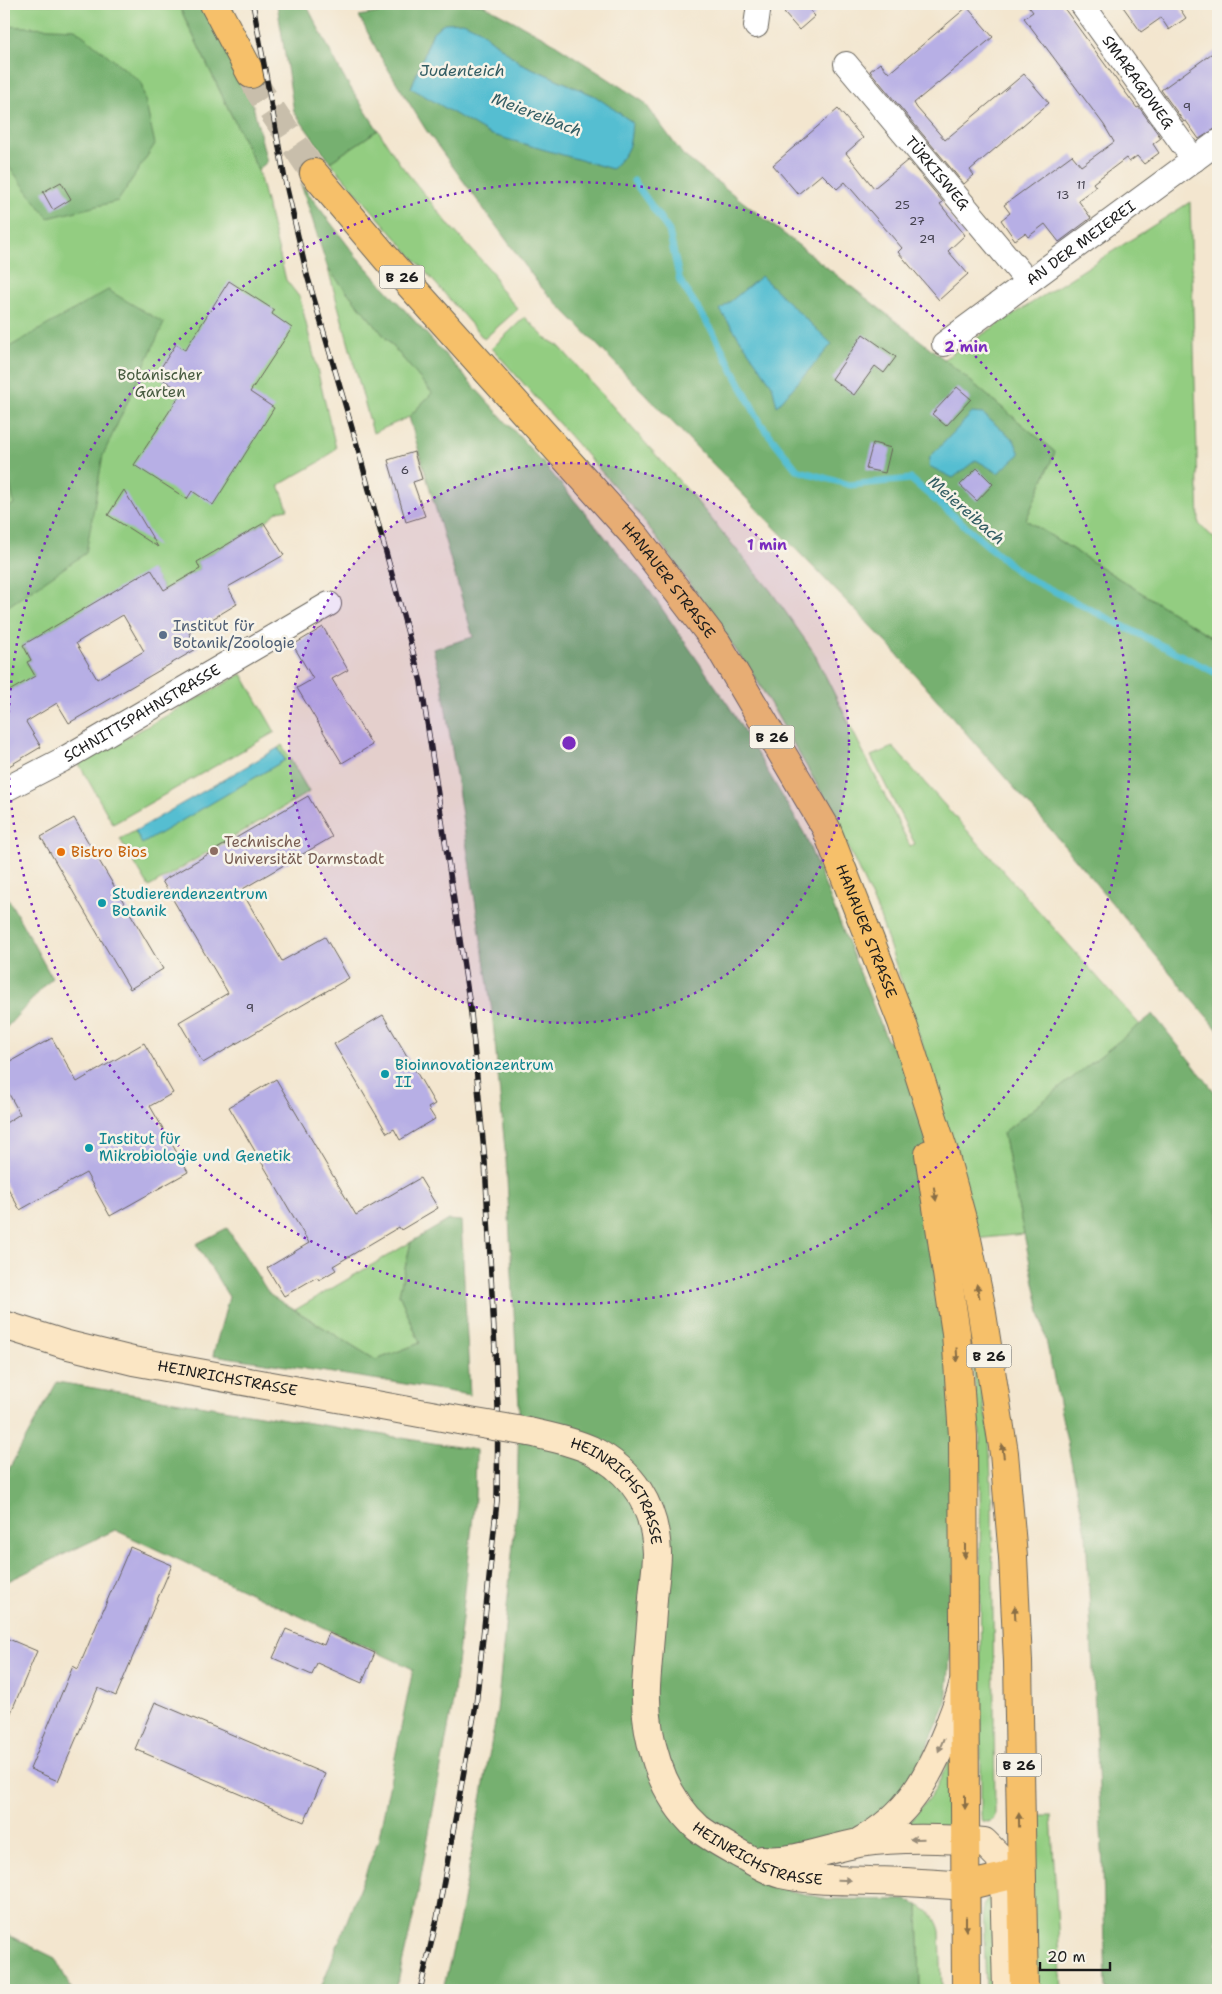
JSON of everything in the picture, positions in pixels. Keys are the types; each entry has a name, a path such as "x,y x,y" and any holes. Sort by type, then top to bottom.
{"main road":[{"path":"214,4 250,74"},
{"name":"HANAUER STRASSE","path":"314,173 392,265 636,537 717,643 826,828 902,1022 914,1059"},
{"name":"B 26","path":"914,1059 956,1333 963,1436 966,1990"},
{"name":"B 26","path":"914,1059 944,1149 965,1230 980,1301 1004,1453 1013,1556 1018,1662 1012,1873 1024,1990"},
{"name":"HEINRICHSTRASSE","path":"4,1325 64,1344 133,1361 529,1432 564,1440 590,1450 608,1460 638,1488 647,1504 654,1525 657,1554 645,1705 653,1748 672,1795 684,1811 698,1827 718,1842 772,1871 798,1878 966,1886"},
{"path":"858,1844 897,1817 922,1784 933,1764 961,1695 965,1666"},
{"path":"743,1855 763,1860 777,1860 807,1857 858,1844 923,1838 984,1842 1012,1873 1007,1990"},
{"path":"966,1886 1012,1873"}],"street":[{"name":"SMARAGDWEG","path":"1082,4 1194,160"},
{"name":"TÜRKISWEG","path":"846,64 1028,282"},
{"name":"AN DER MEIEREI","path":"944,344 1218,142"},
{"name":"SCHNITTSPAHNSTRASSE","path":"4,790 62,760 329,604"}],"green space":[{"name":"Botanischer Garten","path":"4,4 178,4 258,170 286,280 300,298 336,448 323,460 279,485 288,509 278,511 264,523 197,562 200,569 164,590 151,570 23,645 31,660 27,663 35,676 4,694"},
{"path":"178,4 232,4 241,57 267,162 258,170"},
{"path":"277,4 306,4 343,76 378,130 330,162 294,112"},
{"path":"431,4 482,4 547,39 644,102 683,155 944,359 1055,452 1026,520 1218,641 1218,1030 1051,830 889,645 540,286 426,130 380,56 359,16","holes":["478,29 520,63 595,96 411,88 433,32"]},
{"path":"4,26 75,29 141,82 155,144 118,201 48,218 4,160"},
{"path":"378,130 400,164 450,226 493,273 499,288 518,309 484,339 330,162"},
{"path":"301,184 356,256 544,464 647,587 729,706 804,833 887,1040 913,1059 941,1231 964,1502 946,1704 913,1779 872,1823 828,1840 791,1843 774,1859 747,1870 779,1888 827,1899 907,1900 918,1905 920,1990 443,1990 459,1923 497,1711 517,1502 519,1407 506,1160 492,1011 441,678 433,649 473,637 409,417 432,393 328,269"},
{"path":"1190,202 1199,524 1218,542 1218,641 1026,520 1055,452 944,359"},
{"path":"328,269 432,393 409,417 373,433"},
{"path":"108,290 164,323 103,455 86,553 4,609 4,510 14,504 4,453 4,350"},
{"path":"525,317 545,338 559,346 689,492 770,590 813,651 910,846 915,844 871,756 893,747 1140,1025 1003,1133 1024,1234 975,1239 924,1050 879,914 828,804 758,682 683,574 638,513 492,348"},
{"path":"242,674 275,732 113,824 79,764"},
{"path":"282,745 309,792 149,887 120,839 135,831 142,843 285,760 278,748"},
{"path":"4,891 52,978 4,1030"},
{"path":"1153,1014 1218,1096 1218,1990 1106,1990 1103,1869 1086,1533 1003,1133"},
{"path":"449,1220 461,1221 470,1395 213,1355 229,1297 196,1244 227,1228 270,1295 376,1360 420,1343 399,1294 411,1242"},
{"path":"953,1226 989,1434 992,1502 995,1815 993,1820 988,1822 983,1821 981,1816 980,1435 969,1328"},
{"path":"411,1242 399,1294 420,1343 376,1360 295,1310"},
{"path":"57,1382 476,1450 475,1498 453,1702 414,1914 396,1990 320,1990 378,1841 413,1669 115,1530 4,1583 4,1478"},
{"path":"953,1752 953,1828 906,1826 935,1790"},
{"path":"1030,1815 1051,1815 1062,1990 1034,1990"},
{"path":"987,1899 993,1899 1000,1990 986,1990 983,1906"},
{"path":"918,1905 932,1916 937,1922 940,1931 942,1990 920,1990"},
{"path":"4,1933 55,1958 72,1990 4,1990"}],"water":[{"name":"Judenteich","path":"463,22 478,29 520,63 595,96 632,122 628,148 612,169 489,134 411,88 433,32 444,23"},
{"path":"761,276 832,344 777,406 772,385 720,310"},
{"path":"972,413 983,414 1014,440 1020,454 998,473 976,460 953,478 929,466 930,457"},
{"path":"278,748 285,760 142,844 135,831"}],"building":[{"path":"794,4 804,4 815,16 799,30 784,13"},
{"path":"1027,4 1061,4 1161,138 1153,144 1159,153 1144,164 1137,156 1129,162 1126,158 1093,183 1096,187 1078,200 1091,218 1059,242 1045,224 1028,237 1025,233 1015,240 1001,220 1010,213 1004,205 1072,155 1081,166 1114,142 1104,125 1024,18 1033,12"},
{"path":"1121,4 1181,4 1178,6 1186,18 1169,30 1161,18 1141,32"},
{"path":"967,7 993,37 914,103 917,108 945,140 1024,74 1049,103 970,170 974,175 964,184 870,71 880,63 889,73"},
{"path":"1218,49 1218,127 1199,139 1161,90"},
{"path":"838,109 863,138 846,153 874,188 908,160 943,202 940,204 965,235 948,251 968,274 939,300 898,252 902,248 845,182 837,189 822,174 798,194 773,165"},
{"path":"61,182 71,199 53,210 43,192"},
{"path":"229,281 274,310 272,314 292,328 250,392 274,408 213,505 192,491 187,499 134,465 182,392 156,375 176,344 185,350"},
{"path":"863,334 896,357 884,373 875,366 854,395 832,379"},
{"path":"957,387 971,399 946,426 932,414"},
{"path":"873,443 891,448 885,473 866,469"},
{"path":"414,452 422,479 413,482 425,516 406,522 388,460"},
{"path":"977,468 993,484 977,501 960,485"},
{"path":"124,490 158,547 108,515"},
{"path":"264,523 284,555 228,587 237,604 189,633 198,648 69,723 57,703 26,722 41,747 4,769 4,694 35,676 27,662 31,660 23,645 151,569 164,590 200,569 197,562","holes":["123,615 144,651 97,679 76,643"]},
{"path":"323,627 348,670 332,679 372,745 342,763 297,688 313,679 293,645"},
{"path":"308,796 332,837 241,890 282,961 325,937 349,978 203,1063 179,1022 228,993 162,881"},
{"name":"Studierendenzentrum Botanik","path":"74,818 163,969 130,989 41,837"},
{"name":"Bioinnovationzentrum II","path":"383,1015 435,1104 428,1108 435,1119 400,1140 394,1129 387,1133 334,1044"},
{"name":"Institut für Mikrobiologie und Genetik","path":"52,1038 77,1082 144,1043 173,1093 150,1106 188,1172 110,1216 86,1173 20,1210 4,1181 4,1124 20,1114 4,1085 4,1065"},
{"path":"276,1079 356,1215 420,1178 438,1208 401,1230 399,1227 333,1266 336,1270 319,1280 317,1277 284,1296 267,1268 309,1243 229,1107"},
{"path":"130,1547 172,1565 116,1696 98,1688 58,1781 30,1769 73,1666 78,1669"},
{"path":"286,1629 324,1645 329,1633 375,1653 362,1683 317,1663 312,1675 273,1658"},
{"path":"4,1637 37,1651 4,1729"},
{"path":"155,1702 325,1774 304,1822 135,1749"}],"waterway":[{"name":"Meiereibach","path":"634,181 669,231 680,281 713,332 761,424 797,470 850,485 911,479 1022,575 1218,674"}],"tunnel":[{"path":"251,74 259,91 314,173"}],"railway":[{"path":"253,4 285,180 307,275 357,445 421,682 471,1013 485,1162 498,1407 497,1501 476,1705 437,1919 420,1990"}],"place":[{"name":"Institut für Botanik/Zoologie","path":"163,635"},
{"name":"Technische Universität Darmstadt","path":"214,851"},
{"name":"Bistro Bios","path":"61,852"},
{"name":"Studierendenzentrum Botanik","path":"102,903"},
{"name":"Bioinnovationzentrum II","path":"385,1074"},
{"name":"Institut für Mikrobiologie und Genetik","path":"89,1148"}]}
